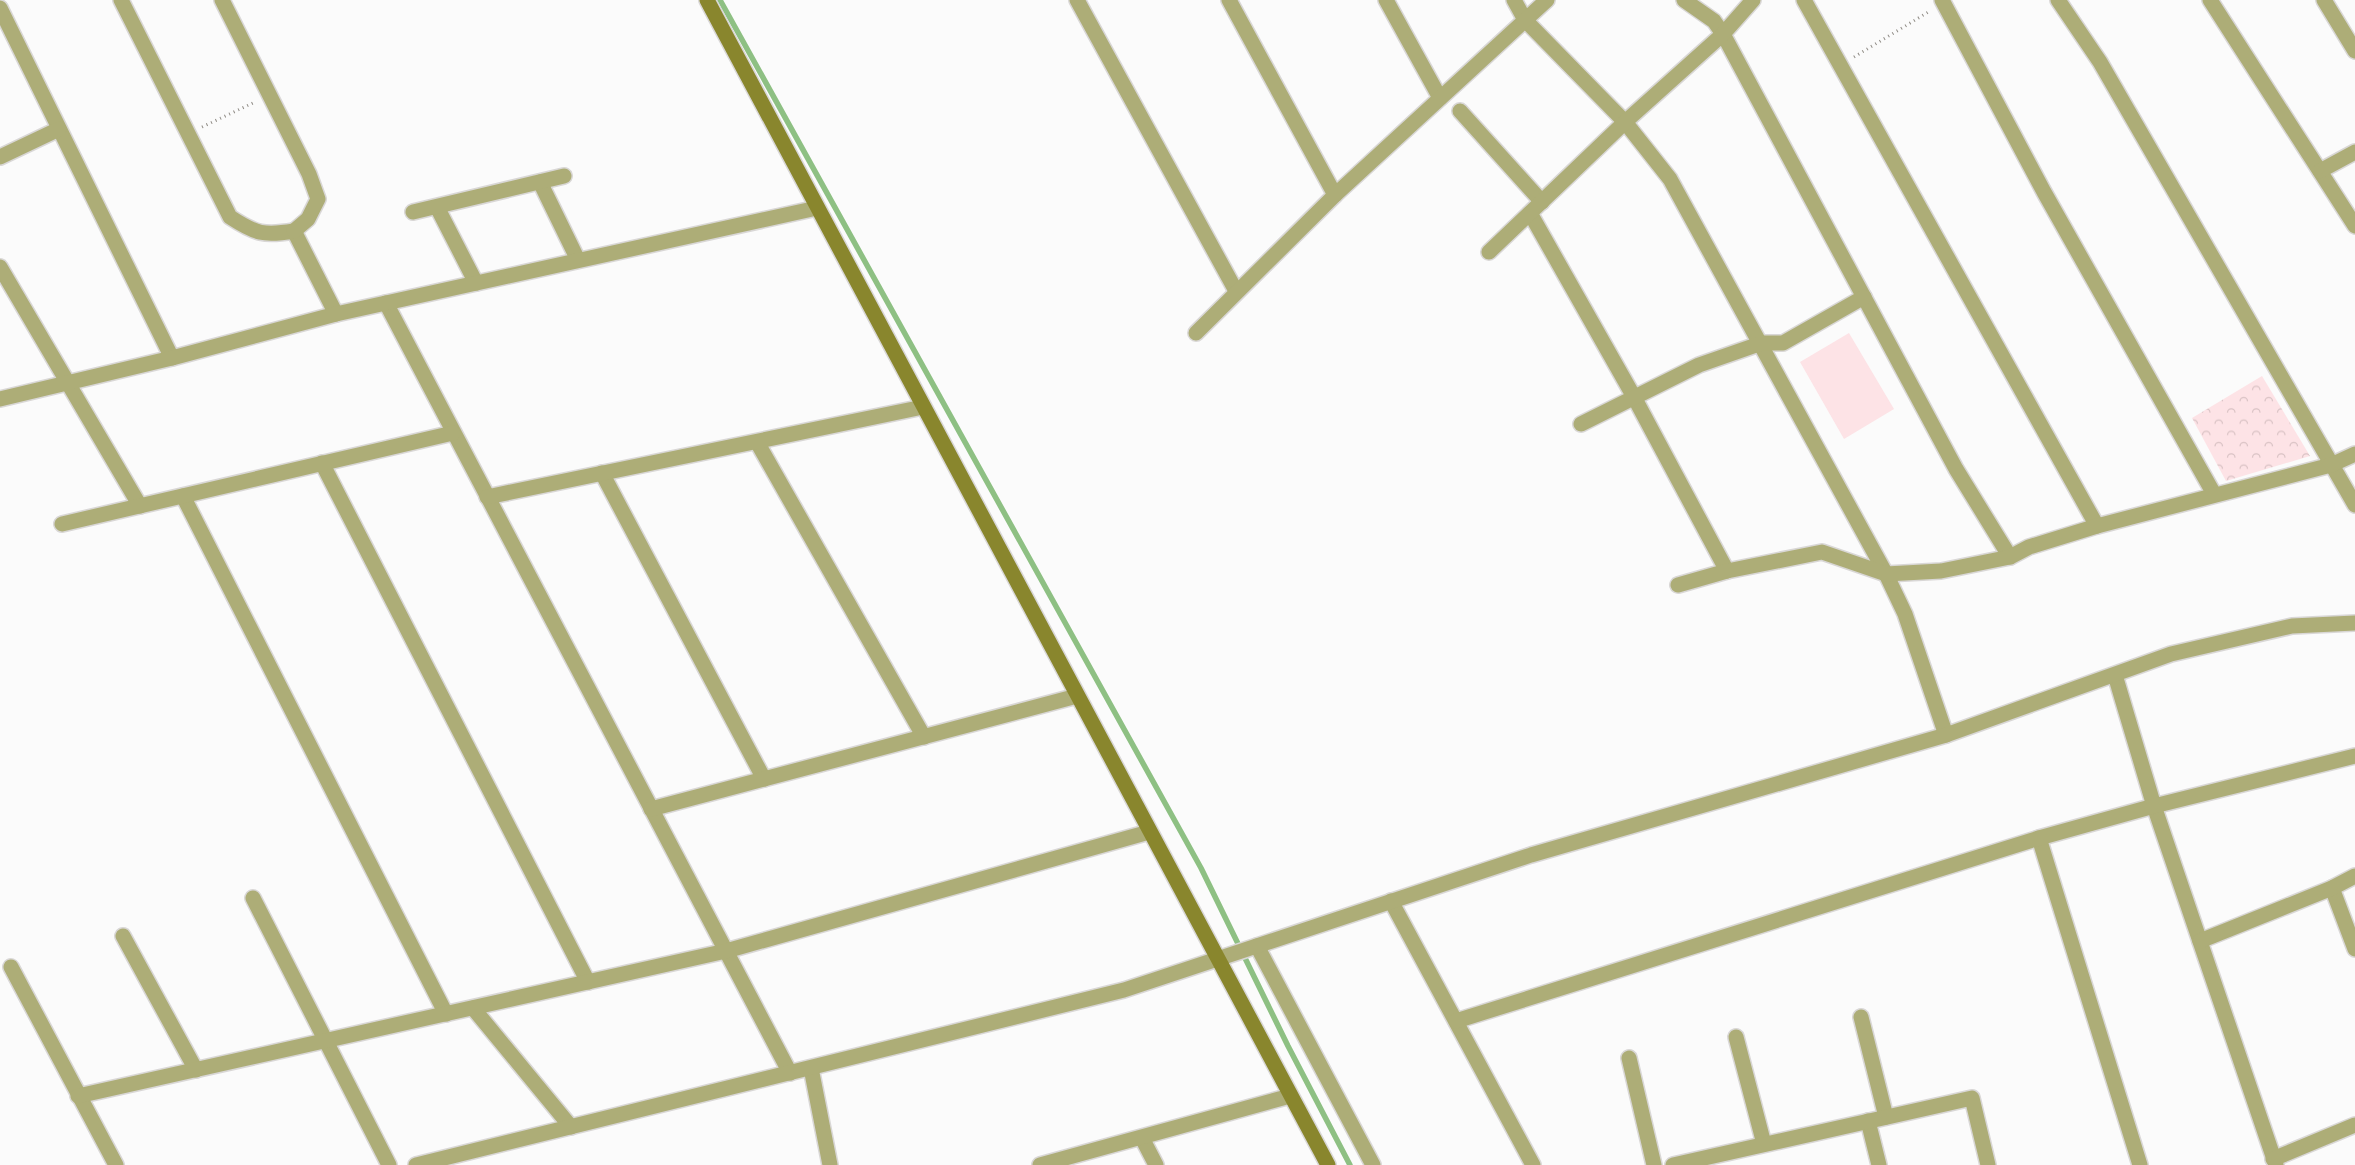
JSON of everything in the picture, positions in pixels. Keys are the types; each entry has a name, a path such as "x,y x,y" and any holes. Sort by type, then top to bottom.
{"street":[{"path":"121,0 230,218 249,229 270,235 294,231 308,219 318,199 309,174 222,0"},
{"path":"707,0 1216,960 1328,1165"},
{"path":"1077,0 1236,292"},
{"path":"1228,0 1335,195"},
{"path":"1386,0 1440,98"},
{"path":"1514,0 1525,20 1625,122 1670,179 1762,343 1886,574 1905,614 1946,735"},
{"path":"1196,333 1335,195 1547,0"},
{"path":"1684,0 1714,21 1724,34 1956,469 2010,557"},
{"path":"1489,252 1625,122 1724,34 1753,0"},
{"path":"1804,0 2096,526"},
{"path":"2058,0 2100,62 2355,504"},
{"path":"2210,0 2355,226"},
{"path":"2324,0 2355,51"},
{"path":"1943,1 2044,192 2214,494"},
{"path":"0,8 172,358"},
{"path":"1460,111 1542,202"},
{"path":"0,157 59,129"},
{"path":"2320,171 2355,152"},
{"path":"413,212 564,176"},
{"path":"540,182 578,260"},
{"path":"436,207 476,283"},
{"path":"0,399 172,358 336,314 817,208"},
{"path":"1530,213 1634,397 1727,571"},
{"path":"294,231 336,314"},
{"path":"0,267 140,506"},
{"path":"1580,424 1699,365 1762,343 1783,343 1864,297"},
{"path":"386,303 790,1073"},
{"path":"487,497 923,407"},
{"path":"62,524 453,432"},
{"path":"757,442 924,737"},
{"path":"1678,585 1727,571 1822,552 1886,574 1941,571 2010,557 2029,548 2096,526 2331,465 2355,454"},
{"path":"322,464 588,982"},
{"path":"602,474 764,779"},
{"path":"183,496 446,1014"},
{"path":"416,1165 1124,990 1530,855 1946,735 2171,654 2292,626 2355,623"},
{"path":"2115,675 2154,806 2275,1162 2355,1125"},
{"path":"651,809 1077,696"},
{"path":"1456,1022 2039,838 2154,806 2355,756"},
{"path":"78,1096 726,952 1149,832"},
{"path":"2039,838 2140,1165"},
{"path":"2200,941 2332,888 2355,876"},
{"path":"2332,888 2355,949"},
{"path":"253,898 389,1165"},
{"path":"1391,901 1532,1165"},
{"path":"123,936 196,1070"},
{"path":"1257,946 1373,1165"},
{"path":"11,967 116,1165"},
{"path":"473,1008 571,1127"},
{"path":"1861,1017 1886,1117"},
{"path":"1736,1037 1764,1144"},
{"path":"1629,1058 1654,1165"},
{"path":"811,1068 830,1165"},
{"path":"1040,1165 1290,1096"},
{"path":"1674,1165 1972,1098 1988,1165"},
{"path":"1868,1121 1879,1165"},
{"path":"1142,1138 1156,1165"}],"path":[{"path":"1840,66 1943,1"},
{"path":"189,133 269,95"}],"green space":[{"path":"1849,333 1894,409 1844,439 1800,362"},
{"path":"2262,376 2310,456 2226,481 2192,418"}],"waterway":[{"path":"720,0 1201,868 1288,1046 1350,1165"}]}
